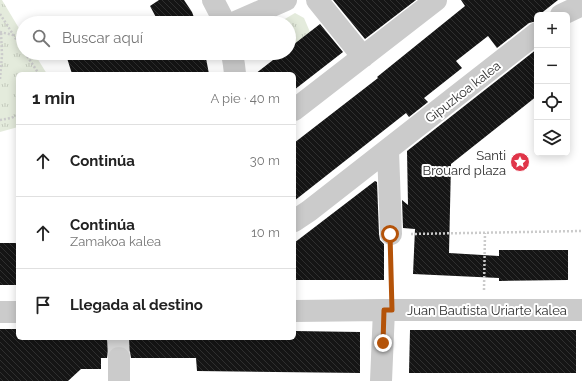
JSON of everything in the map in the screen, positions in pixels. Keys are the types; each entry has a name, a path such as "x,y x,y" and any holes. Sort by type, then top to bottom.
{"street":[{"path":"212,0 221,16"},
{"path":"249,16 286,0"},
{"path":"317,0 363,56"},
{"path":"296,108 436,0"},
{"path":"566,12 582,4"},
{"name":"Gipuzkoa kalea","path":"296,221 534,35"},
{"path":"233,60 235,72"},
{"path":"388,150 390,234"},
{"path":"381,381 388,310"},
{"name":"Juan Bautista Uriarte kalea","path":"296,311 582,310"},
{"path":"0,312 16,312"},
{"path":"119,358 119,381"}],"path":[{"path":"0,14 16,40"},
{"path":"0,79 2,55 1,32 13,35"},
{"path":"30,60 38,72"},
{"path":"0,120 16,116"},
{"path":"390,234 582,231"},
{"path":"484,310 485,233"},
{"name":"Juan Bautista Uriarte kalea","path":"388,310 390,234"}],"green space":[{"path":"0,0 2,0 16,23 16,60 38,60 46,72 16,72 16,128 0,132"},
{"path":"295,13 304,18 310,32 296,43 296,16 290,16"}],"building":[{"path":"159,0 184,0 193,16 155,16 150,6"},
{"path":"333,0 416,0 365,39"},
{"path":"461,0 558,0 543,12 534,12 534,22 529,23 497,48 488,36 456,61 462,68 424,98 428,102 409,117 406,113 296,199 296,141 378,78 377,77 465,6"},
{"path":"320,24 343,52 296,88 296,72 258,72 273,60 296,60 296,43"},
{"path":"534,51 534,98 451,164 449,253 499,256 499,250 568,250 568,280 499,281 499,278 413,274 415,229 403,228 402,200 408,205 407,151"},
{"path":"68,60 206,60 209,72 71,72"},
{"path":"375,181 377,182 379,234 380,240 384,244 384,280 296,280 296,241"},
{"path":"0,243 16,243 16,285 0,285"},
{"path":"0,329 16,329 16,340 296,340 296,331 360,332 360,373 197,371 196,358 131,358 130,352 126,347 119,346 113,347 108,351 107,358 101,358 101,369 81,369 68,381 0,381"},
{"path":"410,330 576,330 576,373 409,373"}],"tunnel":[{"path":"118,340 119,358"}],"place":[{"name":"Santi Brouard plaza","path":"520,162"}],"route":[{"path":"383,343 384,310 392,310 390,234"}]}
